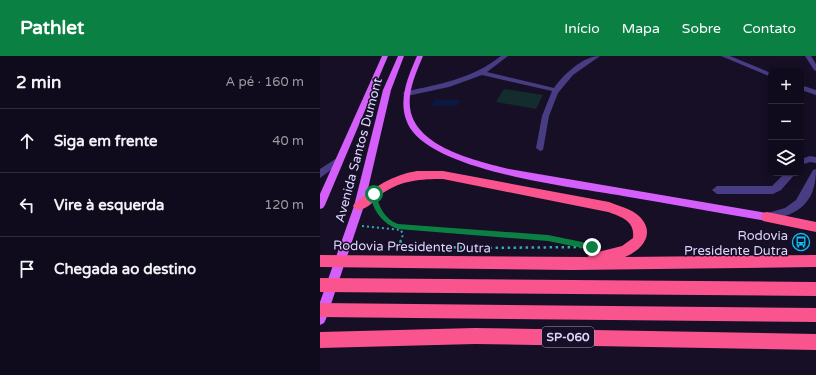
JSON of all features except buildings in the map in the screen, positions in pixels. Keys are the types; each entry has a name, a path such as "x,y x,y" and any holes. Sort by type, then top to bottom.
{"highway":[{"path":"359,206 397,179 417,174 443,175 609,207 630,216 638,222 641,230 639,240 634,246 622,252 572,264"},
{"path":"767,217 816,227"},
{"name":"Rodovia Presidente Dutra","path":"320,261 572,264 816,261"},
{"path":"320,285 816,290"},
{"name":"SP-060","path":"320,310 816,315"},
{"name":"SP-060","path":"320,340 475,336 816,342"}],"main road":[{"name":"Avenida Santos Dumont","path":"320,205 385,56"},
{"name":"Avenida Santos Dumont","path":"320,319 356,224 386,90 401,56"},
{"path":"420,56 407,94 406,105 410,119 427,141 444,151 468,161 516,173 767,217"}],"street":[{"path":"407,94 459,82 483,73 506,56"},
{"path":"540,148 545,112 555,90 572,72 597,56"},
{"path":"724,56 768,74"},
{"path":"808,56 816,69"},
{"path":"483,73 555,90"},
{"path":"804,88 816,93"},
{"path":"320,174 340,158"},
{"path":"804,161 810,159 816,160"},
{"path":"767,217 783,214 797,208 816,172"},
{"path":"717,190 773,190 788,176"}],"path":[{"path":"374,194 374,202 389,224 398,226 548,238 592,247"},
{"path":"356,224 363,228 401,230 403,235 399,246 482,248 599,247"}],"green space":[{"path":"504,89 543,95 536,109 496,102"}],"water":[{"path":"435,99 460,100 457,106 431,106"}],"place":[{"name":"Rodovia Presidente Dutra","path":"801,242"}],"route":[{"path":"374,194 374,202 389,224 464,233 548,238 592,247"}]}
